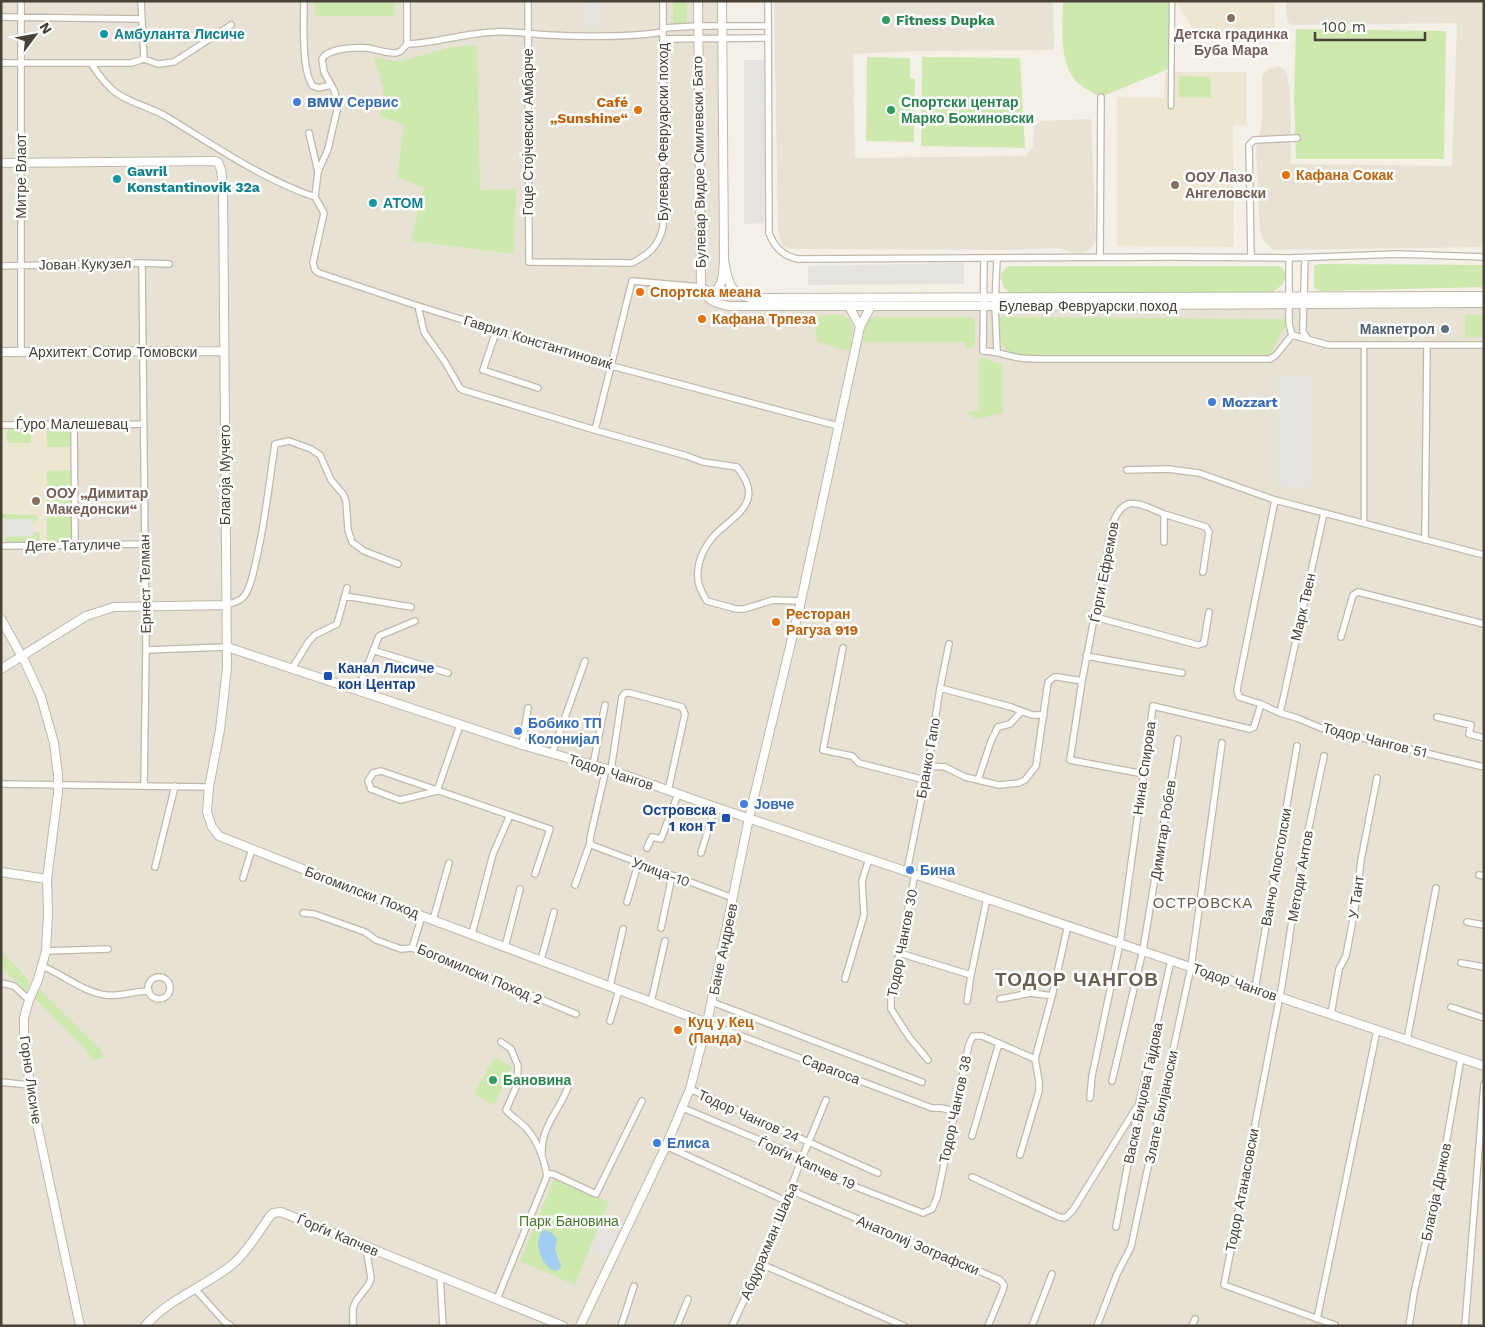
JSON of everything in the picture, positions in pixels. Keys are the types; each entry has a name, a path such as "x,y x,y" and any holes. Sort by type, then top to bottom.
{"street":[{"name":"Митре Влаот","path":"21,1 21,352"},
{"path":"141,1 144,59"},
{"path":"91,63 104,82 123,97 166,116 223,153 300,192 315,197 318,172 328,149 337,110 335,92 331,85 319,88 312,86 307,76 304,1"},
{"path":"407,1 407,44"},
{"name":"Гоце Стојчевски Амбарче","path":"528,1 530,262 632,263"},
{"path":"663,1 663,30 698,26 768,26"},
{"name":"Булевар Видое Смилевски Бато","path":"698,1 701,287"},
{"name":"Булевар Видое Смилевски Бато","path":"722,1 724,260"},
{"path":"768,1 769,232 778,248 786,255 798,259 1305,258 1400,254 1484,257"},
{"path":"1171,106 1172,1"},
{"path":"1,17 142,19"},
{"path":"1,63 131,63 144,59 158,64 174,62 231,26"},
{"name":"Булевар Февруарски поход","path":"331,85 322,65 322,59 328,53 358,48 396,53 401,51 407,44 494,32 599,36 641,35 663,30 663,227 654,249 646,256 632,263"},
{"path":"663,39 698,38"},
{"name":"Булевар Видое Смилевски Бато","path":"698,38 722,38"},
{"path":"722,38 768,38"},
{"path":"1100,257 1101,96"},
{"path":"309,133 318,172"},
{"path":"1251,257 1249,145 1254,140 1297,138"},
{"name":"Благоја Мучето","path":"21,163 218,162 221,170 223,186 225,605 227,647 226,682 221,722 209,787"},
{"path":"1,163 21,163"},
{"name":"Гаврил Константиновиќ","path":"315,197 324,213 313,263 315,270 319,273 418,306 612,366 838,426"},
{"path":"984,258 983,351 996,351 1009,356 1035,359 1270,359 1276,356 1292,335"},
{"path":"996,351 997,258"},
{"path":"1289,258 1289,324 1292,335"},
{"path":"1305,258 1303,332 1309,341"},
{"path":"595,430 632,281 701,287 707,291 714,292 722,284 724,260"},
{"name":"Булевар Февруарски поход","path":"724,260 731,288 743,297 751,298 983,302 995,306 1289,300"},
{"name":"Ернест Телман","path":"142,263 146,650 144,785"},
{"name":"Јован Кукузел","path":"1,266 169,264"},
{"name":"Булевар Февруарски поход","path":"701,287 704,295 711,300 730,306 871,306 983,302 996,298 1484,303"},
{"name":"Булевар Февруарски поход","path":"1304,300 1484,296"},
{"path":"418,306 424,332 460,388 703,462 737,467 746,478 748,498 742,511 719,530 703,552 698,579 707,601 736,608 753,607 773,600 801,602 860,327 871,306"},
{"path":"848,306 860,327"},
{"path":"497,329 483,370 538,388"},
{"path":"1292,335 1295,334 1309,341 1328,345 1484,345"},
{"path":"1364,345 1364,523"},
{"path":"1425,540 1427,345"},
{"name":"Архитект Сотир Томовски","path":"1,352 224,351"},
{"name":"Ѓуро Малешевац","path":"1,425 143,424"},
{"path":"74,425 75,545"},
{"path":"1,669 86,616 114,607 225,605 236,603 245,594 251,582 263,527 275,444 289,441 311,449 320,455 331,480 343,494 346,501 348,530 352,542 364,551 398,564"},
{"path":"1127,470 1168,469 1199,473 1275,500 1484,555"},
{"path":"1261,704 1239,697 1237,690 1275,500"},
{"name":"Ѓорги Ефремов","path":"1144,774 1070,760 1086,656 1112,525 1117,512 1122,506 1143,505 1164,514"},
{"name":"Марк Твен","path":"1280,713 1324,513"},
{"path":"1164,542 1164,514 1208,529 1203,572"},
{"name":"Дете Татуличе","path":"1,546 144,544"},
{"path":"293,667 308,642 315,635 340,623 347,588"},
{"path":"1341,637 1353,595 1358,592 1484,624"},
{"path":"345,596 411,607"},
{"name":"Бане Андреев","path":"580,1326 666,1146 690,1089 708,1023 749,818 801,602"},
{"path":"1095,617 1198,645 1204,643 1210,612"},
{"name":"Горно Лисиче","path":"1,619 34,681 46,713 54,743 59,784 47,879 46,951 24,1018 24,1041 29,1085 80,1326"},
{"path":"358,689 375,651 379,636 415,621"},
{"name":"Бранко Гапо","path":"907,871 928,766 949,644"},
{"name":"Тодор Чангов","path":"146,650 227,647 293,667 460,724 608,770 1484,1066"},
{"path":"842,648 823,750 852,756 859,763 925,780"},
{"path":"375,651 448,673"},
{"path":"1086,656 1182,673"},
{"path":"552,754 585,661"},
{"path":"928,766 945,767 965,777 1005,785 1025,780 1036,766 1047,684 1050,680 1058,677 1082,681"},
{"path":"940,688 1011,707 1032,715 1044,715"},
{"path":"575,885 590,843 608,770 622,697 625,694 630,693 674,705 685,711 668,791"},
{"name":"Тодор Чангов 51","path":"1261,704 1321,728 1484,767"},
{"name":"Нина Спирова","path":"1090,1098 1092,1076 1120,943 1153,706 1250,729 1254,727 1261,704"},
{"path":"593,765 605,705"},
{"path":"522,744 528,708"},
{"path":"978,780 991,741 998,727 1010,724 1021,712"},
{"path":"1437,717 1471,725 1469,734 1484,738"},
{"path":"437,791 460,724"},
{"name":"Димитар Робев","path":"1112,1081 1143,950 1178,739"},
{"name":"Злате Билјаноски","path":"1097,1326 1117,1274 1131,1247 1191,967 1222,744"},
{"name":"Ванчо Апостолски","path":"1255,988 1296,746"},
{"name":"Методи Антов","path":"1280,997 1300,869 1324,756"},
{"path":"437,791 400,800 371,789 368,781 373,773 381,771 550,830 535,874"},
{"name":"У Тант","path":"1331,1014 1339,969 1346,956 1356,909 1361,860 1377,778"},
{"path":"1,784 209,787"},
{"path":"155,868 174,786"},
{"name":"Богомилски Поход","path":"209,787 208,812 212,826 219,836 422,916 708,1023"},
{"path":"647,848 652,837 661,840 678,794"},
{"path":"701,853 715,807"},
{"path":"472,934 493,854 510,815"},
{"name":"Улица-10","path":"590,843 638,864 733,898"},
{"path":"243,878 252,849"},
{"path":"845,979 864,915 862,880 869,859"},
{"path":"434,920 449,863"},
{"path":"627,902 638,864"},
{"path":"1,872 47,879"},
{"name":"Тодор Чангов 30","path":"915,874 891,994 891,1009 909,1037 928,1060"},
{"path":"661,928 672,876"},
{"path":"1408,1040 1436,888"},
{"path":"505,946 520,889"},
{"path":"968,1001 971,975 987,898"},
{"path":"541,960 554,912"},
{"path":"303,913 314,914 365,932 376,940 400,949 412,948"},
{"name":"Богомилски Поход 2","path":"422,916 412,948 576,1014"},
{"path":"1467,922 1484,925"},
{"path":"1020,1155 1039,1091 1035,1059 1068,926"},
{"path":"610,986 623,929"},
{"path":"651,1002 666,941"},
{"path":"46,951 108,949"},
{"path":"899,953 971,975"},
{"name":"Васка Биџова Гајдова","path":"1116,1227 1139,1104 1171,960"},
{"path":"1461,963 1484,968"},
{"path":"42,966 92,992 117,996 138,991 148,991"},
{"path":"1,983 14,986 29,1000"},
{"path":"610,1021 620,990"},
{"path":"1000,999 1031,993 1052,996"},
{"name":"Тодор Атанасовски","path":"1280,997 1224,1285 1335,1325"},
{"path":"712,1002 922,1082"},
{"path":"1451,1007 1484,1018"},
{"name":"Сарагоса","path":"708,1023 932,1108 954,1111"},
{"path":"1317,1319 1377,1030"},
{"name":"Тодор Чангов 38","path":"932,1209 937,1198 954,1111 969,1044 973,1036 982,1036 1035,1059"},
{"path":"501,1042 511,1049 518,1066 517,1085 506,1109 527,1129 536,1141 543,1157"},
{"name":"Тодор Чангов 38","path":"972,1136 999,1043"},
{"name":"Благоја Дрнков","path":"1409,1326 1414,1293 1439,1184 1461,1058"},
{"path":"1,1082 29,1085"},
{"path":"1465,1326 1484,1084"},
{"path":"497,1299 547,1176 542,1146 544,1133 568,1087"},
{"name":"Тодор Чангов 24","path":"690,1089 878,1173"},
{"name":"Абдурахман Шаља","path":"732,1326 761,1264 826,1100"},
{"path":"547,1176 553,1174 596,1194 642,1101"},
{"name":"Злате Билјаноски","path":"972,1177 1059,1217 1065,1218 1072,1210 1139,1104"},
{"name":"Ѓорѓи Капчев 19","path":"683,1108 795,1156 800,1163 828,1176 922,1213 932,1209"},
{"path":"666,1146 786,1201"},
{"name":"Анатолиј Зографски","path":"790,1190 1000,1280 1004,1285 1003,1290 988,1326"},
{"name":"Ѓорѓи Капчев","path":"145,1326 172,1303 237,1261 270,1216 281,1212 564,1326"},
{"path":"353,1326 353,1308 371,1278 366,1247"},
{"path":"761,1264 904,1326"},
{"path":"1032,1326 1052,1274"},
{"path":"440,1276 443,1326"},
{"path":"621,1326 634,1286"},
{"path":"195,1289 224,1321 231,1326"},
{"path":"677,1326 688,1299"},
{"path":"1192,1326 1195,1319"}],"shaded area":[{"path":"1,1 722,1 724,260 729,284 744,297 1484,298 1484,1326 1,1326"},
{"path":"584,1 599,1 600,28 584,27"},
{"path":"774,1 1053,1 1054,50 916,51 853,54 855,158 1025,156 1033,147 1034,127 1041,121 1091,119 1096,241 1092,248 1075,254 1060,248 1006,250 791,249 783,246 778,229"},
{"name":"Детска градинка Буба Мара","path":"1176,1 1274,1 1275,35 1198,37"},
{"path":"1286,1 1484,1 1484,247 1273,250 1264,241 1260,231 1256,149 1262,123 1262,75 1269,69 1279,66 1286,71 1290,89 1291,164 1452,166 1457,23 1291,25 1287,21"},
{"path":"744,60 764,60 764,223 744,224"},
{"name":"ООУ Лазо Ангеловски","path":"1165,72 1246,72 1246,125 1233,125 1234,247 1117,246 1117,97 1164,98"},
{"path":"964,263 964,284 808,285 808,266"},
{"path":"1278,376 1312,376 1311,487 1278,486"},
{"name":"ООУ „Димитар Македонски“","path":"65,427 71,433 72,539 68,542 1,543 1,429"},
{"path":"5,519 33,519 34,536 5,536"},
{"path":"599,1227 618,1232 606,1258 589,1251"}],"green space":[{"path":"315,1 395,1 395,16 315,16"},
{"path":"673,1 687,1 687,23 682,25 673,24"},
{"path":"1063,1 1172,1 1171,68 1101,97 1085,88 1075,79 1065,59 1062,36"},
{"path":"1296,29 1446,31 1444,159 1296,159 1294,98"},
{"path":"477,45 480,190 516,189 514,254 411,241 424,188 397,177 404,125 380,116 384,89 374,57 398,62 447,48"},
{"name":"Спортски центар Марко Божиновски","path":"867,57 910,58 910,78 915,79 914,142 866,141"},
{"path":"922,57 1020,58 1025,148 921,146"},
{"path":"1179,76 1211,77 1211,98 1179,97"},
{"path":"1318,264 1484,265 1484,287 1321,291 1314,288 1314,266"},
{"path":"1008,266 1280,266 1286,273 1282,285 1271,293 1010,293 1003,285 1001,274"},
{"path":"839,315 845,317 852,324 853,329 849,351 817,342 814,316"},
{"path":"1465,315 1484,315 1484,337 1465,337"},
{"path":"872,317 972,317 975,322 975,345 971,348 965,348 965,342 862,342 867,322"},
{"path":"1001,317 1285,319 1286,325 1267,359 1028,358 1013,354 1003,344 998,330"},
{"path":"983,358 1003,365 1003,413 977,419 965,412 979,411 979,359"},
{"path":"65,427 71,433 71,447 47,447 47,428"},
{"path":"31,428 31,443 7,443 7,429"},
{"path":"71,470 72,539 68,542 47,543 47,471"},
{"path":"1,514 37,515 37,520 33,524 33,519 1,519"},
{"path":"33,531 40,533 40,543 4,543 6,537 34,536"},
{"path":"1,951 30,981 27,992 1,967"},
{"path":"39,989 100,1049 104,1056 94,1061 84,1048 34,998"},
{"name":"Бановина","path":"494,1057 512,1067 494,1105 474,1094"},
{"name":"Парк Бановина","path":"554,1179 609,1202 575,1285 520,1261"}],"water":[{"path":"545,1230 551,1232 557,1239 555,1250 561,1265 560,1269 555,1271 546,1264 540,1254 539,1237 541,1232"}],"place":[{"name":"Детска градинка Буба Мара","path":"1231,18"},
{"name":"Fitness Dupka","path":"886,20"},
{"name":"Амбуланта Лисиче","path":"104,34"},
{"name":"BMW Сервис","path":"297,102"},
{"name":"Café „Sunshine“","path":"638,110"},
{"name":"Спортски центар Марко Божиновски","path":"891,110"},
{"name":"Кафана Сокак","path":"1286,175"},
{"name":"Gavril Konstantinovik 32a","path":"117,179"},
{"name":"ООУ Лазо Ангеловски","path":"1175,185"},
{"name":"АТОМ","path":"373,203"},
{"name":"Спортска меана","path":"640,292"},
{"name":"Кафана Трпеза","path":"702,319"},
{"name":"Макпетрол","path":"1445,329"},
{"name":"Mozzart","path":"1212,402"},
{"name":"ООУ „Димитар Македонски“","path":"36,501"},
{"name":"Ресторан Рагуза 919","path":"776,622"},
{"name":"Канал Лисиче кон Центар","path":"328,676"},
{"name":"Бобико ТП Колонијал","path":"518,731"},
{"name":"Јовче","path":"744,804"},
{"name":"Островска 1 кон T","path":"726,818"},
{"name":"Бина","path":"910,870"},
{"name":"Куц у Кец (Панда)","path":"678,1030"},
{"name":"Бановина","path":"493,1080"},
{"name":"Елиса","path":"657,1143"}],"district":[{"name":"ОСТРОВСКА","path":"1203,903"},
{"name":"ТОДОР ЧАНГОВ","path":"1077,979"}]}
